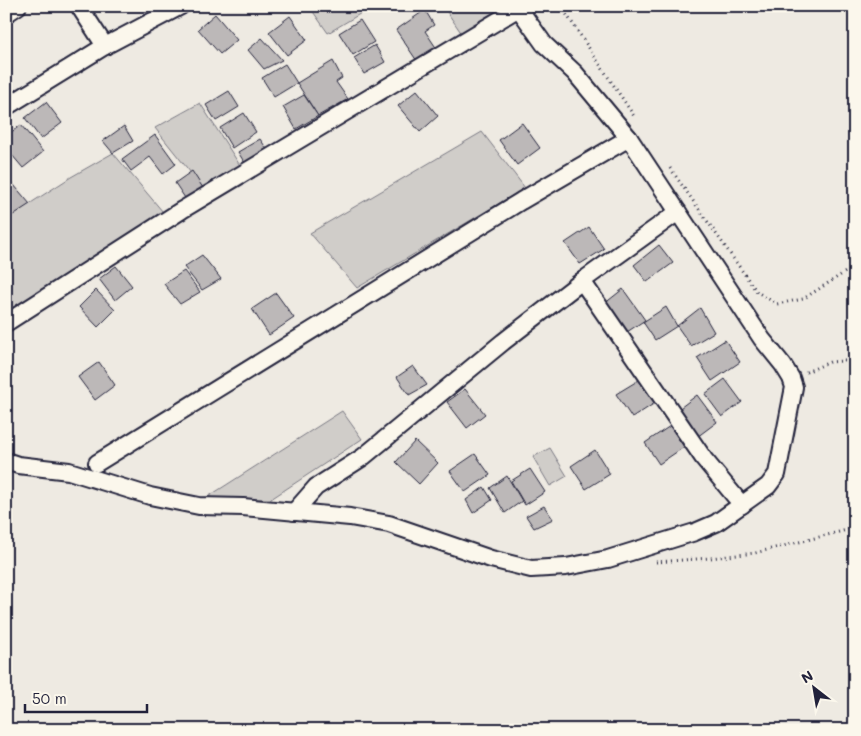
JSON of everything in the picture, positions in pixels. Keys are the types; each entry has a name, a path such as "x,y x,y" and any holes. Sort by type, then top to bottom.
{"street":[{"path":"6,14 18,6"},
{"path":"79,6 105,46"},
{"path":"6,107 105,46 181,6"},
{"path":"6,323 182,210 518,7 544,44 575,73 628,138 762,339 791,378 794,387 777,474 768,486 716,524 608,559 566,567 531,569 491,559 389,524 350,517 199,506 150,496 69,471 18,465 6,461"},
{"path":"97,463 521,201 628,138"},
{"path":"294,512 316,487 363,457 503,342 582,281 678,212"},
{"path":"582,281 704,459 742,505"}],"path":[{"path":"561,6 639,123"},
{"path":"667,163 757,292 777,304 803,299 855,266"},
{"path":"791,378 830,362 855,360"},
{"path":"650,562 685,561 755,553 855,528"}],"shaded area":[{"path":"309,6 373,6 328,33"},
{"path":"443,6 506,6 506,7 462,34"},
{"path":"200,103 241,167 203,188 155,128"},
{"path":"482,132 525,188 357,288 310,233"},
{"path":"113,153 163,212 6,312 6,219 71,177"},
{"path":"342,411 362,439 271,499 206,498"},
{"path":"550,448 567,476 550,486 533,457"}],"building":[{"path":"425,10 434,25 425,31 437,49 417,61 396,30"},
{"path":"215,14 237,40 220,54 198,29"},
{"path":"290,16 307,40 287,55 269,32"},
{"path":"360,20 374,42 353,55 339,33"},
{"path":"262,38 282,60 264,69 248,50"},
{"path":"375,45 385,62 364,74 354,58"},
{"path":"333,61 342,78 336,82 348,99 318,116 297,83"},
{"path":"285,64 297,83 274,97 262,78"},
{"path":"417,90 438,116 420,132 398,106"},
{"path":"229,91 239,107 216,121 206,105"},
{"path":"304,95 318,116 296,129 283,107"},
{"path":"46,102 62,123 41,139 25,118"},
{"path":"244,113 256,132 232,148 220,128"},
{"path":"522,123 540,148 517,165 499,140"},
{"path":"21,125 43,152 23,168 6,148 6,136"},
{"path":"124,126 133,141 113,153 103,141"},
{"path":"155,135 176,164 163,174 150,157 131,171 122,159"},
{"path":"260,139 269,152 246,165 238,152"},
{"path":"192,171 203,188 185,198 175,183"},
{"path":"8,178 30,204 10,217 6,213 6,180"},
{"path":"589,227 604,249 580,264 565,243"},
{"path":"659,245 673,263 647,282 634,265"},
{"path":"202,255 221,279 202,290 184,267"},
{"path":"116,266 132,286 115,300 99,279"},
{"path":"184,271 200,292 180,304 164,284"},
{"path":"623,289 645,320 624,334 604,304"},
{"path":"96,290 115,310 98,327 79,307"},
{"path":"276,293 294,318 269,335 252,309"},
{"path":"666,307 677,326 655,340 643,322"},
{"path":"700,308 714,332 691,346 677,326"},
{"path":"725,340 740,362 712,381 697,358"},
{"path":"99,362 115,385 95,400 78,377"},
{"path":"413,366 427,385 409,395 397,377"},
{"path":"725,379 742,402 722,417 705,394"},
{"path":"639,380 655,403 632,418 616,394"},
{"path":"465,389 485,414 467,428 447,402"},
{"path":"697,395 717,422 697,437 676,411"},
{"path":"670,426 684,447 659,464 645,443"},
{"path":"415,441 438,463 419,484 396,462"},
{"path":"595,450 610,474 586,489 571,466"},
{"path":"475,454 490,475 465,492 450,471"},
{"path":"530,469 545,492 525,505 511,481"},
{"path":"507,476 522,501 505,513 490,488"},
{"path":"484,487 492,500 473,513 466,500"},
{"path":"544,506 553,519 534,528 526,516"}]}
